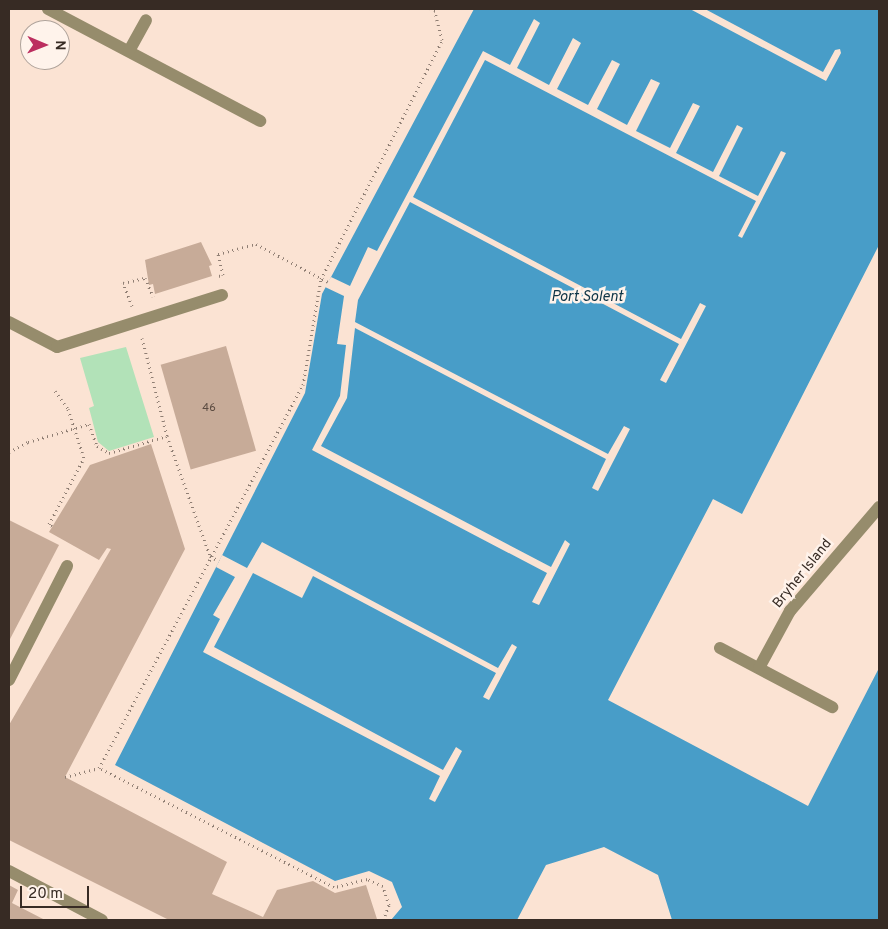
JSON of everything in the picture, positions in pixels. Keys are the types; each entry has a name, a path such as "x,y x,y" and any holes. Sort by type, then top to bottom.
{"street":[{"path":"48,9 260,121"},
{"path":"128,52 146,20"},
{"path":"9,322 57,347 222,295"},
{"name":"Bryher Island","path":"759,668 790,611 879,506"},
{"path":"9,680 67,566"},
{"path":"720,648 832,707"},
{"path":"9,871 102,920"}],"path":[{"path":"99,768 210,556 303,385 321,279 442,40 435,11 430,9"},
{"path":"214,278 223,275 218,254 256,244 328,282"},
{"path":"160,294 151,297 146,278 123,283 138,321 167,436 210,556 219,561"},
{"path":"52,526 49,524 84,458 68,409 55,390"},
{"path":"9,452 28,442 89,424 97,446 109,454 167,436"},
{"path":"65,778 99,768 334,887 367,879 383,886 389,905 383,920"}],"green space":[{"path":"126,347 154,437 109,451 98,442 89,408 94,406 80,358"}],"water":[{"name":"Port Solent","path":"474,9 879,9 879,245 742,514 713,499 608,700 808,806 879,668 879,919 672,920 658,875 604,847 546,865 517,920 391,920 402,907 392,882 369,871 335,881 115,765 305,393 322,294"}],"pier":[{"path":"690,9 705,9 823,72 835,50 840,49 841,53 826,81"},
{"path":"534,19 540,23 517,68 549,85 573,38 581,43 557,89 588,105 612,60 620,64 597,109 627,125 651,79 660,83 636,131 670,148 693,103 700,106 676,153 713,172 737,125 743,128 719,176 758,196 781,151 786,153 742,238 738,236 756,201 485,60 413,197 681,339 700,303 706,306 666,383 660,380 679,344 410,202 358,300 355,322 608,454 624,426 630,429 598,491 592,488 606,459 355,328 347,398 321,446 551,567 565,540 570,544 539,605 532,602 547,573 312,450 340,396 346,345 337,344 344,296 325,287 331,277 350,286 368,247 377,251 483,51 510,65"},
{"path":"262,542 498,668 512,644 517,647 489,700 483,697 496,673 313,576 302,598 253,573 214,647 443,770 456,747 462,751 435,802 429,799 440,776 203,652 220,619 213,615 235,577 216,567 222,555 247,568"}],"building":[{"path":"201,242 212,265 209,266 212,276 155,294 153,284 149,285 145,260"},
{"path":"226,346 256,451 191,470 161,365"},
{"path":"151,444 185,549 65,777 227,862 212,894 263,917 277,890 313,881 335,893 366,885 377,919 169,920 9,840 9,725 111,549 107,548 99,560 49,532 90,465"},
{"path":"9,520 59,545 9,641"},
{"path":"9,885 18,890 12,903 45,920 9,920"}]}
